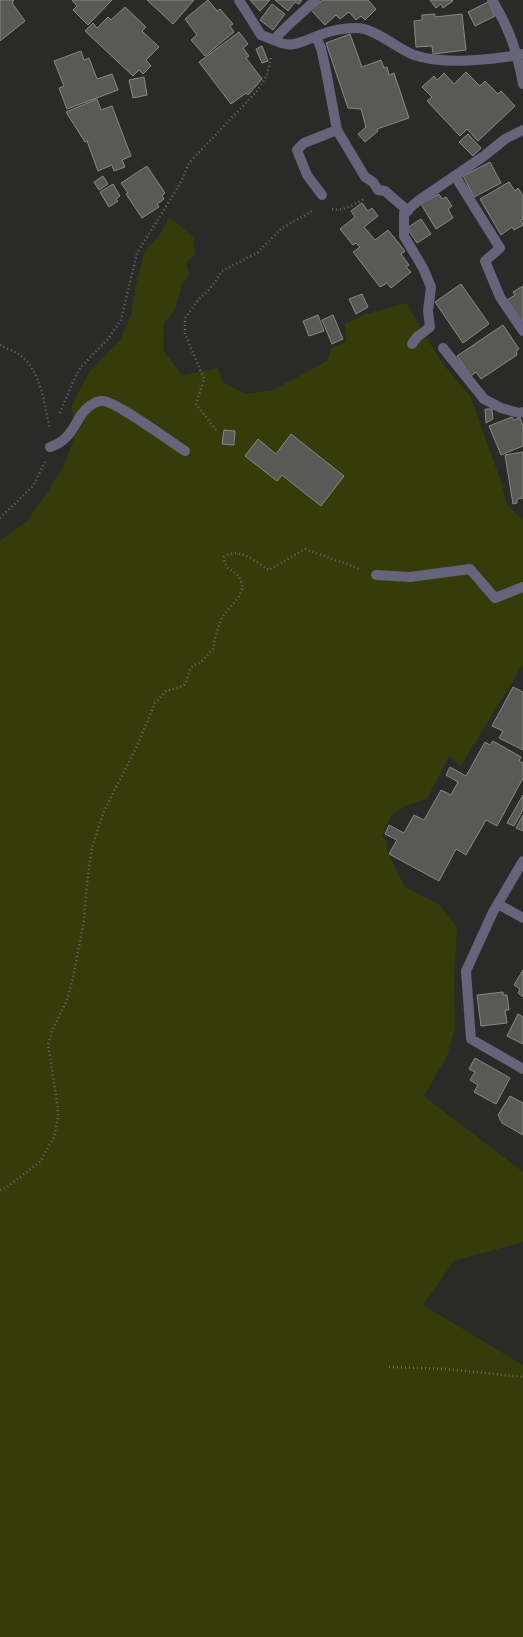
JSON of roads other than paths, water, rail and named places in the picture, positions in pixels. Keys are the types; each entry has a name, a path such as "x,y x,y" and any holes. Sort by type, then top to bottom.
{"street":[{"path":"239,0 261,35 283,45 293,45 337,30 357,28 370,32 414,55 433,60 483,59 520,55"},
{"path":"274,40 280,32 300,16 315,0"},
{"path":"492,0 520,55 523,84"},
{"path":"316,37 321,48 337,130 365,177 373,182 378,190 385,191 408,211"},
{"path":"322,195 308,175 297,150 304,143 337,130"},
{"path":"412,344 417,337 430,327 428,311 431,287 423,268 404,236 404,213 418,201 456,176 505,139 523,130"},
{"path":"456,176 500,248 485,261 500,297 523,331"},
{"path":"443,348 484,399 500,408 523,412"},
{"path":"50,448 59,445 65,439 89,407 104,400 126,412 185,451"},
{"path":"376,575 410,577 470,569 495,598 523,587"},
{"path":"523,861 498,904 466,971 471,1039 523,1069"},
{"path":"498,904 523,918"}]}
